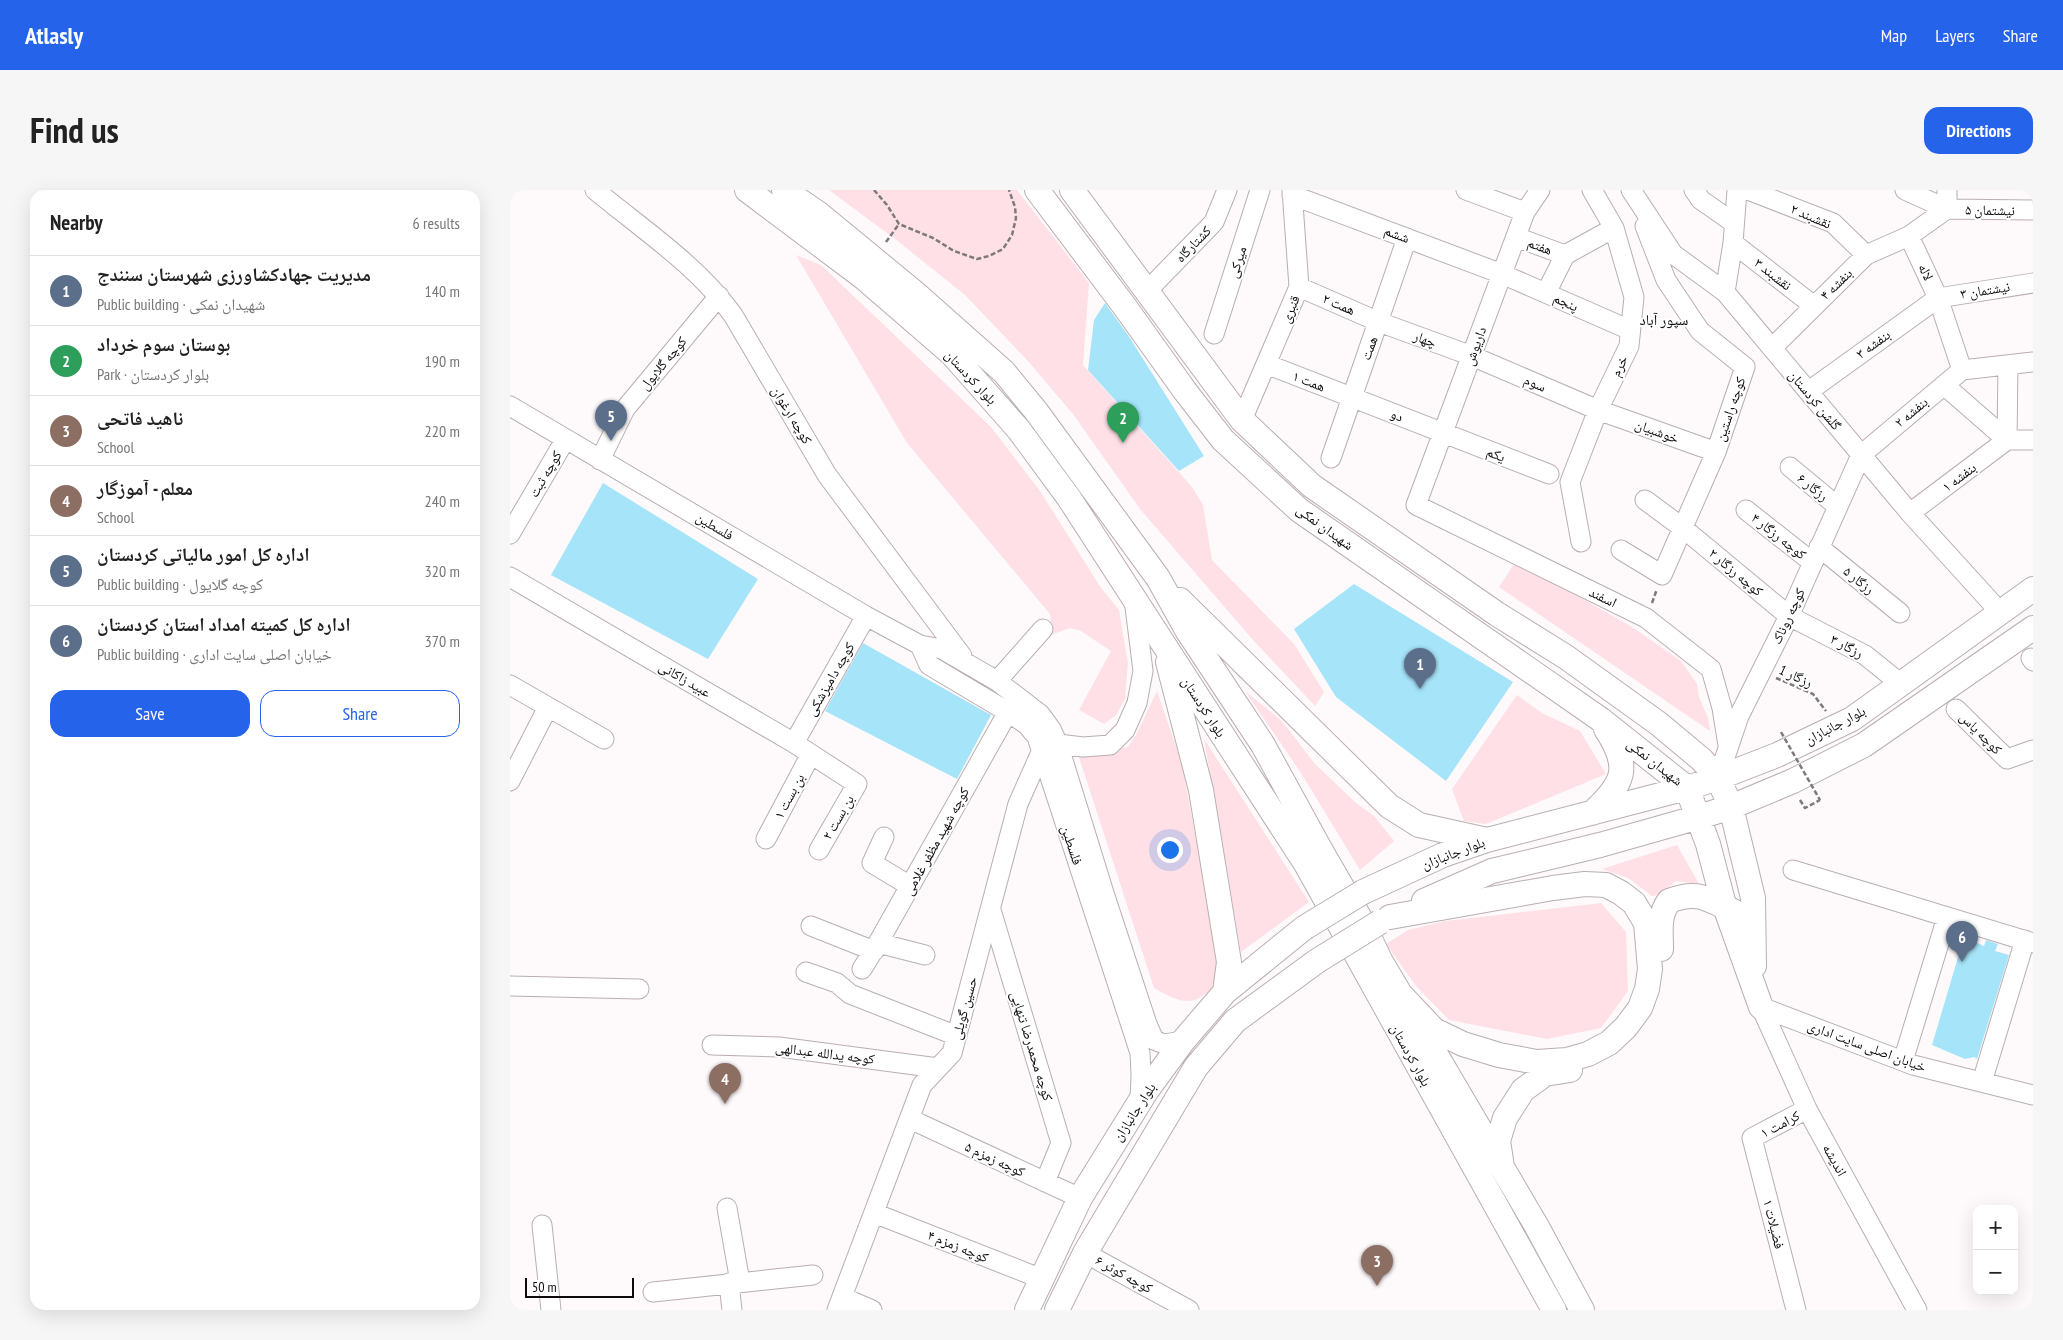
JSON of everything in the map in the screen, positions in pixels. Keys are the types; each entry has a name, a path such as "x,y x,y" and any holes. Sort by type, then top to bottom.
{"main road":[{"name":"بلوار کردستان","path":"748,190 863,277 952,354 1019,430 1069,498 1133,594 1163,644 1306,864 1554,1310"},
{"name":"بلوار کردستان","path":"784,190 819,214 860,247 1004,372 1047,426 1158,578 1187,630 1263,745 1361,920 1381,962 1536,1225 1582,1310"},
{"name":"شهیدان نمکی","path":"1037,190 1126,307 1185,391 1223,440 1299,510 1600,719 1687,788"},
{"name":"شهیدان نمکی","path":"1072,190 1242,420 1312,486 1497,614 1566,657 1659,724 1702,760 1718,778"},
{"path":"1158,578 1389,806 1419,825 1487,840"},
{"name":"بلوار جانبازان","path":"1028,1310 1080,1198 1140,1101 1183,1041 1225,992 1304,928 1363,892 1443,855 1487,840 1687,788 1777,755 1852,719 2033,589"},
{"name":"بلوار جانبازان","path":"1057,1310 1085,1253 1196,1067 1235,1021 1317,961 1385,919 1492,871 1600,845 1699,817 1731,807 1793,781 1864,745 2033,628"},
{"path":"1163,644 1201,790 1229,962 1225,992"},
{"path":"1592,814 1610,797 1618,782 1622,764 1617,746 1600,719"},
{"name":"اندیشه","path":"1718,778 1731,807 1752,898 1754,968 1761,1007"},
{"name":"اندیشه","path":"1687,788 1699,817 1726,908 1761,1007"},
{"name":"بلوار کردستان","path":"1385,919 1553,888 1585,884 1606,885 1634,903 1646,923 1650,969 1647,989 1640,1008 1626,1027 1609,1043 1588,1054 1567,1060 1537,1062 1499,1055 1463,1044 1434,1030 1400,994"},
{"path":"1502,1167 1498,1141 1505,1118 1523,1090 1545,1074 1594,1063 1617,1050 1637,1031 1650,1010 1657,990 1660,920 1669,901 1692,895 1709,898 1735,912 1745,910 1752,898"},
{"path":"1513,1237 1536,1225"}],"street":[{"name":"کوچه ارغوان","path":"595,190 702,278 719,296 733,316 828,475 966,662"},
{"name":"کشتارگاه","path":"1147,291 1214,222 1227,190"},
{"name":"میرکی","path":"1214,334 1260,190"},
{"path":"1466,190 1525,212"},
{"name":"داریوش","path":"1416,505 1525,212 1540,190"},
{"name":"خرم","path":"1581,542 1570,482 1598,410 1629,346 1634,297 1614,228 1592,190"},
{"path":"1694,190 1702,200 1734,223"},
{"path":"1725,292 1737,190"},
{"name":"نقشبند ۲","path":"1748,190 1833,223 1866,255"},
{"path":"1905,190 1947,209"},
{"path":"1947,190 1947,209"},
{"name":"ششم","path":"1292,192 1502,274"},
{"name":"قنبری","path":"1242,420 1299,287 1292,192"},
{"name":"گلشن کردستان","path":"1632,192 1673,254 1725,292 1910,513 2000,612"},
{"name":"کوچه راستین","path":"1632,192 1666,280 1700,331 1745,367 1716,452 1662,575"},
{"path":"1909,236 1947,209"},
{"name":"نیشتمان ۵","path":"1947,209 2033,210"},
{"path":"1546,293 1564,255 1614,228"},
{"name":"بنفشه ۴","path":"1772,348 1866,255 1909,236"},
{"name":"لاله","path":"1909,236 1938,298 1962,370"},
{"name":"هفتم","path":"1516,237 1564,255"},
{"name":"همت","path":"1331,458 1407,238"},
{"name":"نقشبند ۳","path":"1732,243 1814,306"},
{"name":"پنجم","path":"1502,274 1630,330"},
{"name":"نیشتمان ۳","path":"1938,298 2033,282"},
{"name":"همت ۲","path":"1299,287 1379,322"},
{"name":"کوچه گلایول","path":"600,460 625,409 719,296"},
{"name":"بنفشه ۳","path":"1809,391 1938,298"},
{"name":"چهار","path":"1379,322 1472,356"},
{"name":"سوم","path":"1472,356 1598,410"},
{"path":"1962,370 2033,362"},
{"name":"همت ۱","path":"1266,364 1352,397"},
{"path":"2007,440 2008,365"},
{"name":"بنفشه ۲","path":"1861,455 1962,370"},
{"path":"1944,384 2007,440 2033,440"},
{"name":"دو","path":"1352,397 1443,434"},
{"name":"فلسطین","path":"510,406 866,616 920,644 942,649 966,662 997,681 1040,714 1140,1053 1142,1074 1140,1101"},
{"name":"خوشبیان","path":"1598,410 1716,452"},
{"name":"یکم","path":"1443,434 1549,474"},
{"name":"کوچه ثبت","path":"510,534 565,440"},
{"name":"بنفشه ۱","path":"1910,513 2007,440"},
{"name":"کوچه روناک","path":"1718,778 1739,716 1789,616 1815,554 1861,455"},
{"name":"رزگار ۶","path":"1790,467 1837,506"},
{"path":"1645,500 1683,528"},
{"name":"اسفند","path":"1416,505 1646,618 1711,669 1722,708 1728,745"},
{"name":"کوچه رزگار ۴","path":"1746,510 1815,554"},
{"name":"کوچه رزگار ۲","path":"1683,528 1789,616"},
{"path":"1621,550 1662,575"},
{"name":"رزگار ۵","path":"1815,554 1900,613"},
{"name":"عبید زاکانی","path":"510,577 794,743 857,784"},
{"path":"1050,747 1110,745 1125,730 1137,703 1143,671 1133,594"},
{"name":"کوچه دامپزشکی","path":"794,743 866,616"},
{"name":"رزگار ۳","path":"1789,616 1865,655 1901,684"},
{"path":"997,681 1043,629"},
{"name":"فلسطین","path":"920,644 928,664 1008,712 1027,725 1037,737 1050,747 1104,893 1154,1040 1164,1044 1183,1041"},
{"path":"1143,671 1163,644"},
{"path":"510,685 604,739"},
{"path":"510,781 548,707"},
{"name":"کوچه یاس","path":"1956,709 2007,759 2033,750"},
{"name":"کوچه شهید مظفر غلامی","path":"862,969 1008,712"},
{"name":"حسین گویلی","path":"840,1303 922,1085 952,1053 1018,804 1050,747"},
{"name":"بن بست ۱","path":"766,839 811,754"},
{"name":"بن بست ۲","path":"819,850 857,784"},
{"path":"884,837 872,863 910,886"},
{"path":"1793,870 2029,942 1982,1082"},
{"name":"کوچه محمدرضا تنهایی","path":"990,908 1060,1142 1045,1182"},
{"path":"1902,1061 1947,917"},
{"path":"811,926 876,947 925,955"},
{"path":"806,972 837,983 850,994 957,1036"},
{"path":"510,986 639,989"},
{"name":"خیابان اصلی سایت اداری","path":"1761,1007 1902,1061 2033,1095"},
{"name":"اندیشه","path":"1761,1007 1807,1110 1917,1310"},
{"name":"کوچه یدالله عبدالهی","path":"712,1045 779,1047 938,1068"},
{"name":"کرامت ۱","path":"1752,1138 1807,1110"},
{"name":"کوچه زمزم ۵","path":"910,1119 1080,1198"},
{"name":"فضیلات ۱","path":"1752,1138 1796,1310"},
{"path":"727,1208 735,1283 732,1310"},
{"name":"کوچه زمزم ۴","path":"874,1213 1042,1279"},
{"path":"542,1225 551,1310"},
{"name":"کوچه کوثر ۶","path":"1085,1253 1189,1310"},
{"path":"653,1292 813,1274"},
{"path":"840,1303 872,1310"}],"path":[{"path":"874,190 900,224 933,238 954,251 977,259 989,256 1003,249 1012,235 1016,218 1015,207 1008,190"},
{"path":"886,242 900,224"},
{"path":"1646,618 1662,575"},
{"name":"رزگار 1","path":"1761,671 1813,694 1828,714 1835,728"},
{"path":"1781,732 1820,800 1804,808 1800,800"}],"shaded area":[{"path":"829,190 1017,190 1089,283 1083,365 1192,487 1203,505 1212,560 1294,644 1324,692 1315,706 1253,640 1140,509 1073,414 1027,360 965,295 899,242"},
{"path":"796,255 821,265 991,427 1040,491 1101,588 1119,610 1128,663 1125,699 1116,715 1104,724 1079,710 1111,651 1081,631 1070,628 1053,634 1050,614 907,443"},
{"path":"1516,561 1632,627 1681,661 1697,684 1699,697 1708,718 1710,731 1499,587"},
{"path":"1157,691 1182,764 1215,941 1219,981 1203,996 1189,1001 1174,998 1154,988 1077,751 1098,752 1128,747 1136,735"},
{"path":"1245,691 1281,720 1315,764 1356,803 1374,816 1394,841 1360,870 1301,773"},
{"path":"1517,695 1542,713 1580,731 1606,774 1486,824 1464,821 1452,789"},
{"path":"1204,739 1309,902 1241,952"},
{"path":"1677,845 1699,884 1676,881 1659,895 1652,896 1628,878 1602,869"},
{"path":"1601,903 1626,932 1628,991 1601,1028 1547,1039 1449,1020 1416,986 1386,944 1408,930 1445,921"}],"building":[{"path":"1105,303 1128,335 1204,456 1179,471 1088,370 1094,320"},
{"path":"603,483 758,579 708,659 551,575"},
{"path":"1354,584 1513,682 1446,781 1336,697 1294,629"},
{"path":"863,643 991,715 957,779 825,711"},
{"path":"1964,937 1984,946 1986,940 1998,944 1995,951 2009,955 1977,1059 1974,1057 1965,1059 1932,1045"}],"place":[{"name":"اداره کل امور مالیاتی کردستان","path":"611,441"},
{"name":"بوستان سوم خرداد","path":"1123,443"},
{"name":"مدیریت جهادکشاورزی شهرستان سنندج","path":"1420,689"},
{"name":"اداره کل کمیته امداد استان کردستان","path":"1962,962"},
{"name":"معلم - آموزگار","path":"725,1104"},
{"name":"ناهید فاتحی","path":"1377,1286"}],"district":[{"name":"سپور آباد","path":"1664,320"}]}
